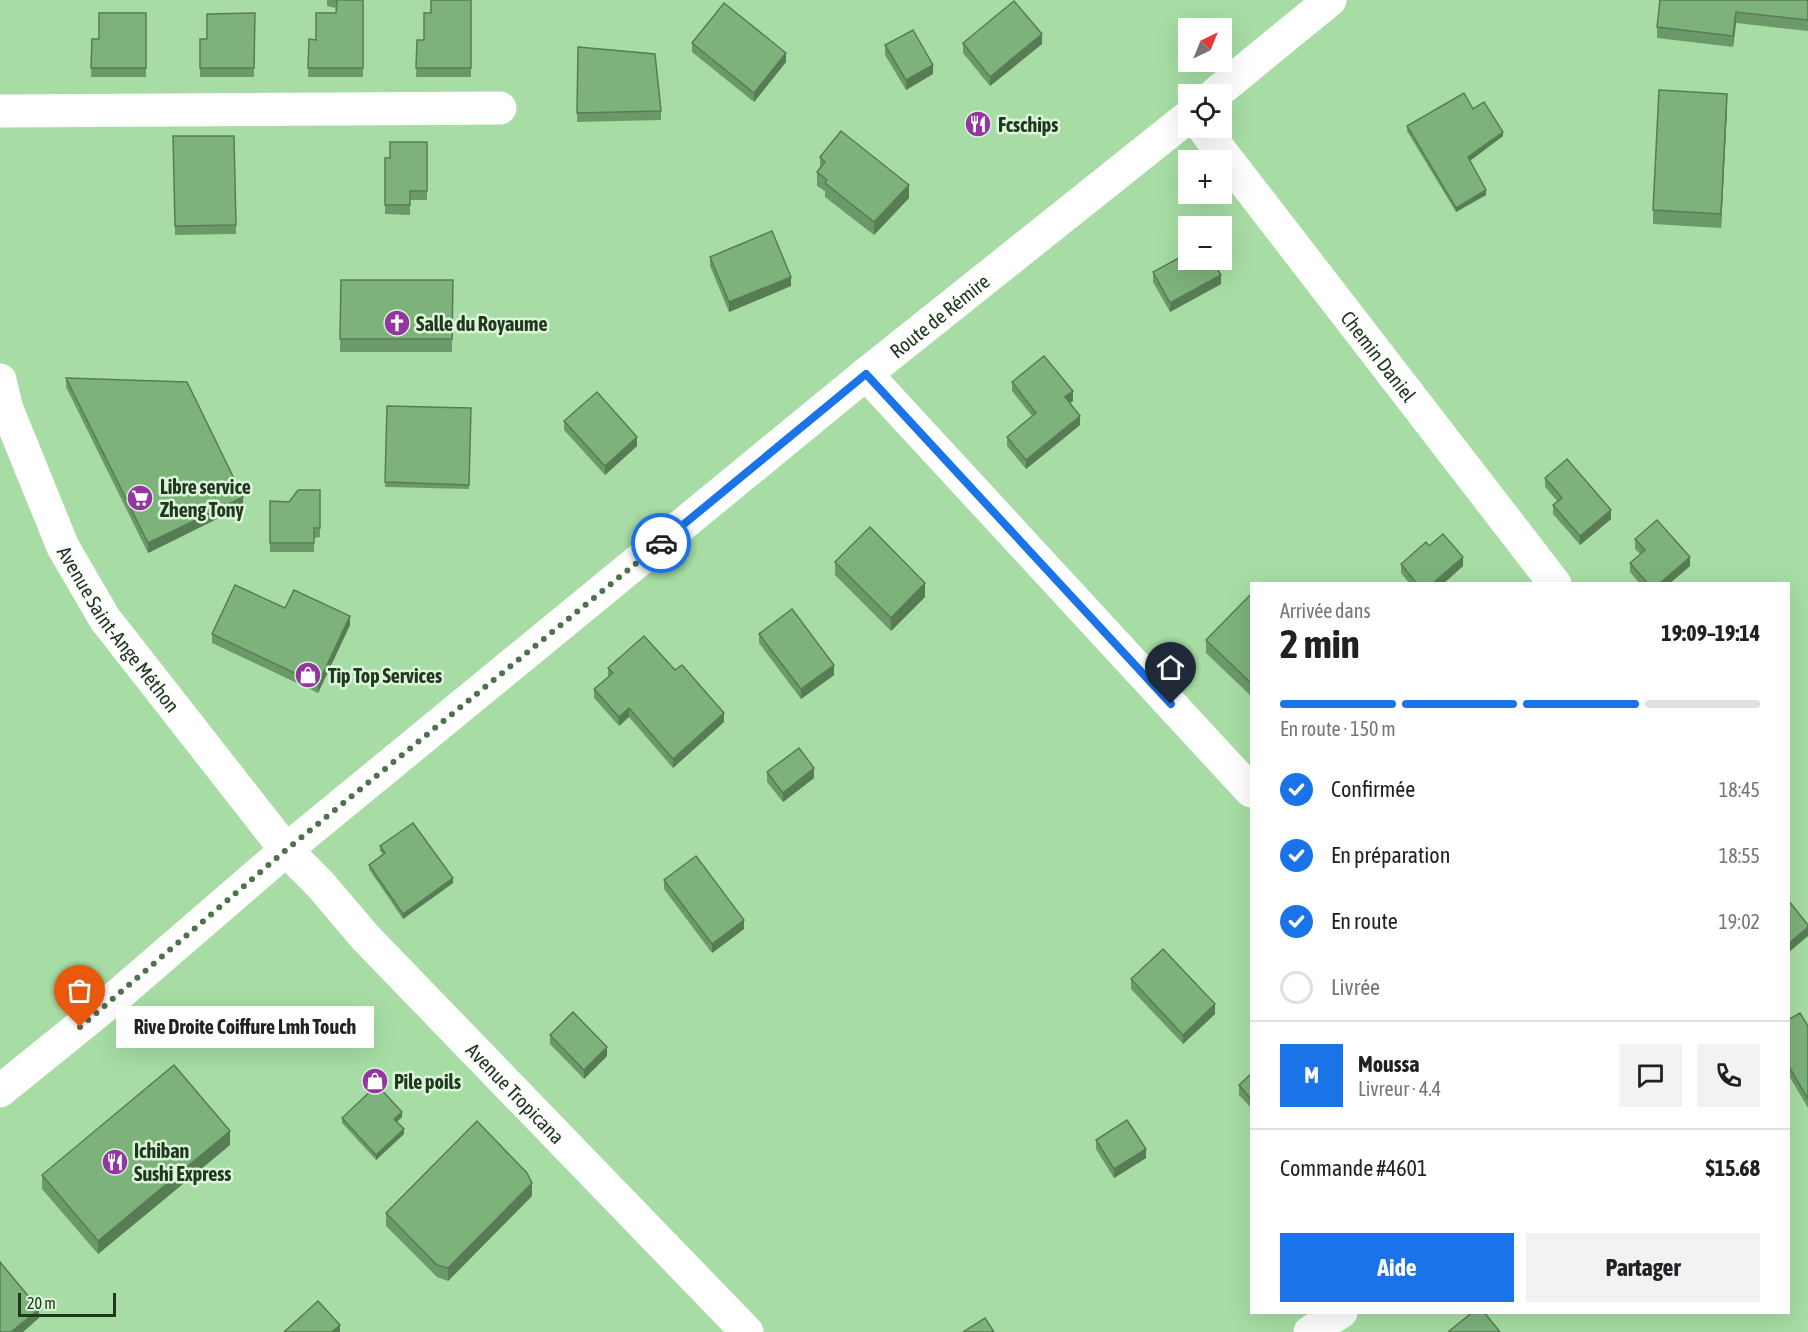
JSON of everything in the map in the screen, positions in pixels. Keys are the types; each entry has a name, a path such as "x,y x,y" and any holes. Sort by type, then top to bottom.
{"street":[{"path":"1227,84 1330,0"},
{"path":"0,111 500,108"},
{"name":"Route de Rémire","path":"0,1091 110,1002 286,850 866,374 1178,125"},
{"name":"Chemin Daniel","path":"1211,138 1553,582"},
{"path":"866,374 1250,790"},
{"name":"Avenue Saint-Ange Méthon","path":"0,380 7,409 63,547 105,619 286,850"},
{"name":"Avenue Tropicana","path":"286,850 320,884 365,937 747,1332"},
{"path":"1310,1332 1338,1314"}],"building":[{"path":"337,0 363,0 363,68 308,68 309,39 316,40 316,13 336,13"},
{"path":"431,0 471,0 471,68 416,68 417,40 424,40 424,13 431,13"},
{"path":"1660,0 1808,0 1808,20 1736,12 1733,36 1657,27"},
{"path":"1014,1 1042,34 990,77 963,43"},
{"path":"724,3 786,53 754,93 692,43"},
{"path":"99,13 146,13 146,68 91,68 92,39 99,39"},
{"path":"255,13 254,68 200,68 200,39 207,39 207,14"},
{"path":"913,30 933,65 906,80 885,45"},
{"path":"578,47 655,54 661,111 577,113"},
{"path":"1659,90 1727,94 1721,214 1653,210"},
{"path":"1464,93 1473,109 1484,102 1503,132 1468,157 1486,190 1456,208 1407,126"},
{"path":"841,131 909,185 874,222 825,183 827,180 817,172 825,162 820,157"},
{"path":"173,136 234,136 236,225 175,226"},
{"path":"390,142 427,142 427,191 410,191 410,205 385,205 385,158 390,158"},
{"path":"772,231 791,277 729,302 710,257"},
{"path":"1178,258 1178,270 1218,270 1221,275 1170,303 1153,272"},
{"name":"Salle du Royaume","path":"341,280 453,280 452,339 340,339"},
{"path":"1044,356 1073,391 1065,397 1080,416 1026,460 1007,437 1036,413 1012,382"},
{"path":"66,378 187,382 243,497 148,543"},
{"path":"597,392 637,437 605,466 564,421"},
{"path":"387,406 471,408 469,485 385,482"},
{"path":"1567,459 1611,510 1580,536 1553,505 1562,498 1545,478"},
{"path":"298,490 320,490 320,528 314,528 314,543 270,543 270,501 289,502"},
{"path":"1657,520 1690,557 1661,582 1646,582 1630,563 1645,550 1635,539"},
{"path":"870,527 925,583 891,618 835,562"},
{"path":"1443,534 1463,557 1434,582 1415,582 1401,564 1426,542 1429,546"},
{"path":"235,585 285,608 294,590 350,616 318,684 212,634"},
{"path":"1250,595 1250,682 1206,640"},
{"path":"792,609 834,665 801,689 759,634"},
{"path":"644,636 675,670 682,665 724,713 673,759 629,708 619,717 594,689 613,673 608,668"},
{"path":"799,748 814,768 783,793 767,772"},
{"path":"413,823 453,878 403,914 369,865 385,853 380,846"},
{"path":"696,856 744,920 712,944 664,880"},
{"path":"1790,902 1808,925 1790,942"},
{"path":"1163,949 1215,1004 1183,1035 1131,979"},
{"path":"573,1012 607,1047 584,1070 550,1035"},
{"path":"1800,1013 1808,1026 1808,1099 1790,1068 1790,1019"},
{"path":"174,1065 230,1131 98,1241 42,1175"},
{"path":"1250,1075 1250,1098 1239,1085"},
{"path":"377,1085 402,1112 394,1119 404,1129 376,1155 342,1118"},
{"path":"1127,1120 1146,1149 1114,1169 1096,1140"},
{"path":"477,1121 527,1173 532,1183 448,1268 437,1265 386,1213"},
{"path":"0,1262 39,1309 11,1332 0,1332"},
{"path":"318,1301 340,1325 332,1332 284,1332"},
{"path":"1470,1314 1486,1314 1500,1332 1450,1332"},
{"path":"985,1318 994,1332 963,1332"}],"way so far":[{"path":"80,1027 286,850 661,543"}],"place":[{"name":"Fcschips","path":"978,124"},
{"name":"Salle du Royaume","path":"397,323"},
{"name":"Libre service Zheng Tony","path":"140,498"},
{"name":"Tip Top Services","path":"308,675"},
{"name":"Rive Droite Coiffure Lmh Touch","path":"80,1027"},
{"name":"Pile poils","path":"375,1081"},
{"name":"Ichiban Sushi Express","path":"115,1162"}],"route":[{"path":"661,543 866,374 1171,704"}]}
